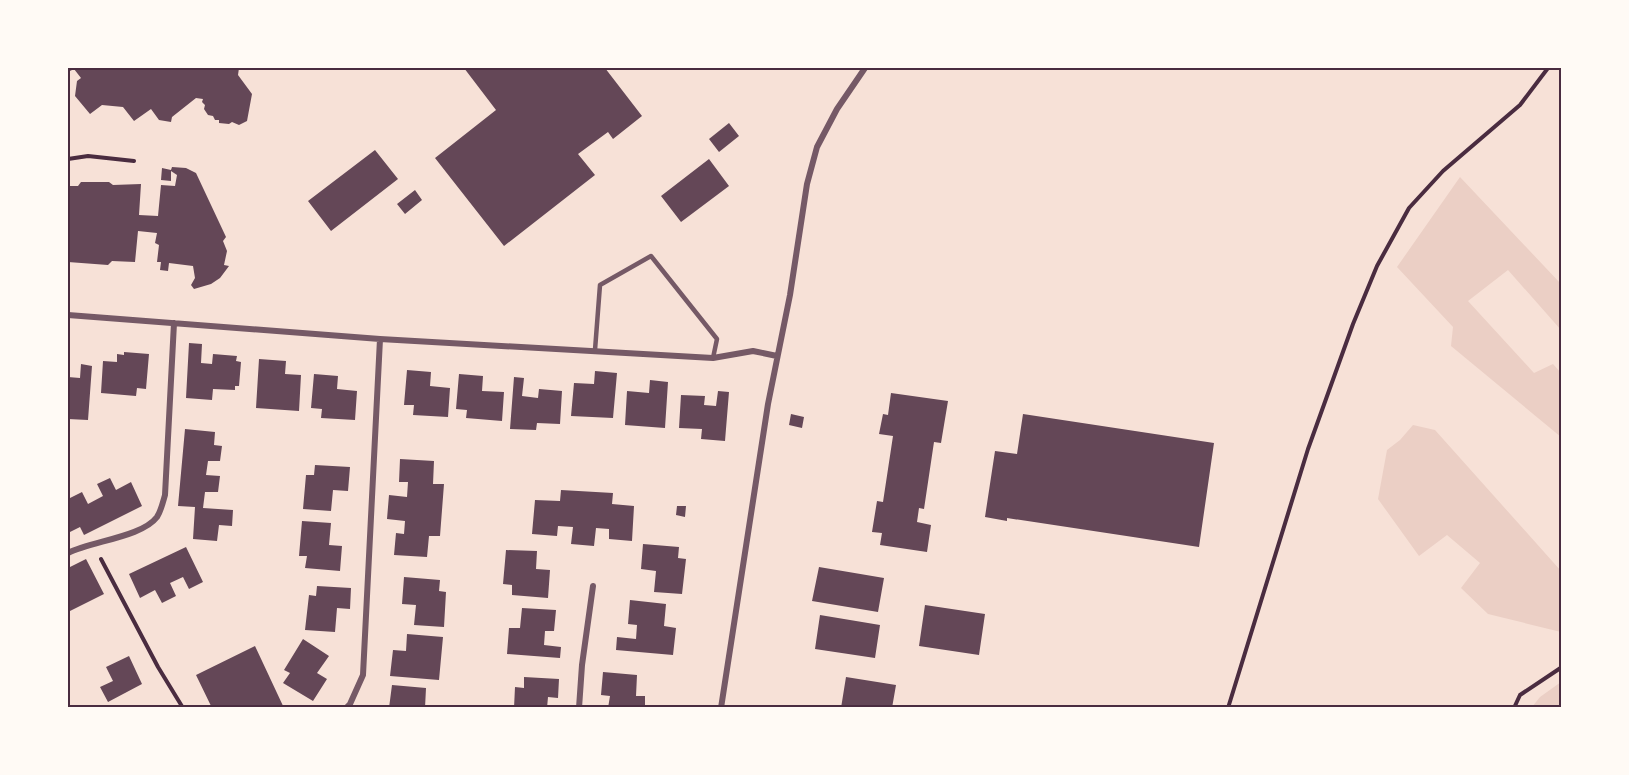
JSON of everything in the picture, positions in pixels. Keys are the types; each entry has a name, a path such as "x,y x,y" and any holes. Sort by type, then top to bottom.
{"street":[{"path":"720,708 807,184 817,147 837,109 864,68"},
{"path":"68,315 380,339 713,358 753,351 777,356"},
{"path":"68,553 146,528 159,515 165,495 174,323"},
{"path":"349,706 363,675 380,339"},
{"path":"579,708 582,665 593,586"}],"lane":[{"path":"595,351 600,285 651,256 717,339 713,358"}],"path":[{"path":"1228,708 1308,449 1353,324 1377,266 1409,208 1443,171 1520,105 1548,68"},
{"path":"68,159 88,156 135,161"},
{"path":"92,544 158,667 183,708"},
{"path":"1514,708 1520,695 1562,667"}],"shaded area":[{"path":"1460,177 1561,284 1561,330 1508,270 1468,301 1534,373 1553,364 1561,373 1561,437 1451,346 1453,327 1397,267"},
{"path":"1413,425 1435,430 1561,571 1561,632 1488,614 1461,588 1480,563 1447,535 1419,556 1378,499 1387,450 1400,440"},
{"path":"1561,682 1561,707 1532,707 1540,697"}],"building":[{"path":"68,68 239,68 238,75 252,94 247,121 239,125 232,122 219,123 219,120 208,115 204,109 203,99 196,98 172,117 171,122 159,120 151,109 134,121 123,107 102,105 90,114 75,96 77,81 81,78 74,69 68,71"},
{"path":"464,68 605,68 642,116 613,139 608,132 578,154 595,175 504,246 435,158 496,110"},
{"path":"729,123 739,136 719,152 709,139"},
{"path":"375,150 398,179 331,231 308,201"},
{"path":"709,159 729,186 681,222 661,196"},
{"path":"172,167 186,168 196,173 226,237 223,241 227,251 224,265 229,266 220,278 211,284 194,289 191,285 195,278 193,266 169,263 168,271 160,270 161,262 157,262 159,245 155,243 157,233 138,231 135,262 112,261 108,265 68,262 68,186 78,186 81,182 109,182 113,185 141,184 139,215 158,216 161,185 175,186 177,175 171,171 171,181 161,180 162,168 171,170"},
{"path":"415,190 422,200 405,214 397,204"},
{"path":"189,343 202,344 201,363 212,364 213,354 237,356 236,361 241,362 239,386 235,386 235,390 213,389 212,400 186,398"},
{"path":"124,352 149,354 146,389 137,388 136,396 101,393 103,361 117,362 117,354 124,355"},
{"path":"259,359 286,361 285,374 301,375 299,411 256,408"},
{"path":"81,364 92,366 88,420 68,419 68,377 80,378"},
{"path":"407,370 431,372 430,386 450,388 448,417 413,415 414,405 404,405"},
{"path":"595,371 617,373 613,418 571,416 574,383 594,384"},
{"path":"314,374 338,376 337,389 357,391 355,420 321,418 322,409 311,408"},
{"path":"459,374 483,376 482,391 504,392 502,421 466,418 467,410 456,409"},
{"path":"514,377 524,378 522,396 538,398 539,389 562,391 560,424 537,423 536,430 510,429"},
{"path":"650,380 668,382 665,428 625,425 627,391 649,393"},
{"path":"718,391 729,392 725,441 701,439 702,429 679,428 681,395 705,396 704,405 716,406"},
{"path":"891,393 948,401 941,443 934,442 924,509 919,508 917,522 931,525 927,552 880,545 882,533 872,532 877,501 883,502 893,436 879,434 883,414 888,415"},
{"path":"791,414 804,417 802,428 789,425"},
{"path":"1023,414 1214,443 1199,547 1007,518 1007,521 985,517 995,451 1017,454"},
{"path":"185,429 215,432 214,445 222,446 220,461 208,461 206,475 220,476 218,492 205,492 203,508 233,510 232,526 219,525 217,541 193,539 195,507 178,506"},
{"path":"400,459 434,461 433,484 444,484 440,536 429,536 427,557 394,555 396,533 404,534 405,521 387,519 389,495 407,497 408,482 399,482"},
{"path":"315,465 350,467 348,491 333,490 331,511 303,509 306,475 314,475"},
{"path":"110,478 116,490 131,482 142,506 84,535 80,527 68,533 68,499 82,492 88,504 103,496 97,484"},
{"path":"561,490 613,493 612,504 634,506 632,541 609,539 609,529 596,528 594,546 571,544 573,527 558,526 557,536 532,534 535,500 560,501"},
{"path":"677,506 686,506 685,517 676,515"},
{"path":"302,521 331,523 329,545 342,546 340,571 305,568 307,556 299,556"},
{"path":"643,544 679,547 678,558 686,559 682,594 654,592 656,571 641,569"},
{"path":"186,547 203,582 189,589 183,577 170,583 176,596 162,603 155,590 140,598 129,574"},
{"path":"506,550 537,551 536,569 550,570 548,598 512,595 512,585 503,584"},
{"path":"86,559 104,594 68,612 68,568"},
{"path":"819,567 884,578 878,612 812,601"},
{"path":"404,577 440,580 439,591 446,592 444,627 414,625 416,605 402,604"},
{"path":"317,586 351,588 350,609 337,608 335,632 305,630 309,595 316,596"},
{"path":"630,600 666,604 664,626 676,628 673,655 616,650 617,637 636,639 637,625 628,624"},
{"path":"925,605 985,614 979,655 919,646"},
{"path":"522,608 556,610 554,631 545,631 544,645 561,647 560,658 507,654 509,628 520,628"},
{"path":"820,615 880,625 875,658 815,649"},
{"path":"407,634 443,637 439,680 390,676 393,650 406,651"},
{"path":"303,639 329,656 317,673 327,679 313,701 283,683 290,673 284,670"},
{"path":"255,646 284,708 212,708 196,675"},
{"path":"129,656 142,684 108,702 100,687 113,681 106,667"},
{"path":"603,672 637,675 636,696 645,696 645,708 608,708 610,696 601,695"},
{"path":"524,677 559,679 558,698 548,697 547,708 514,708 515,687 524,688"},
{"path":"846,677 896,685 892,708 841,708"},
{"path":"392,685 426,688 425,708 389,708"}]}
